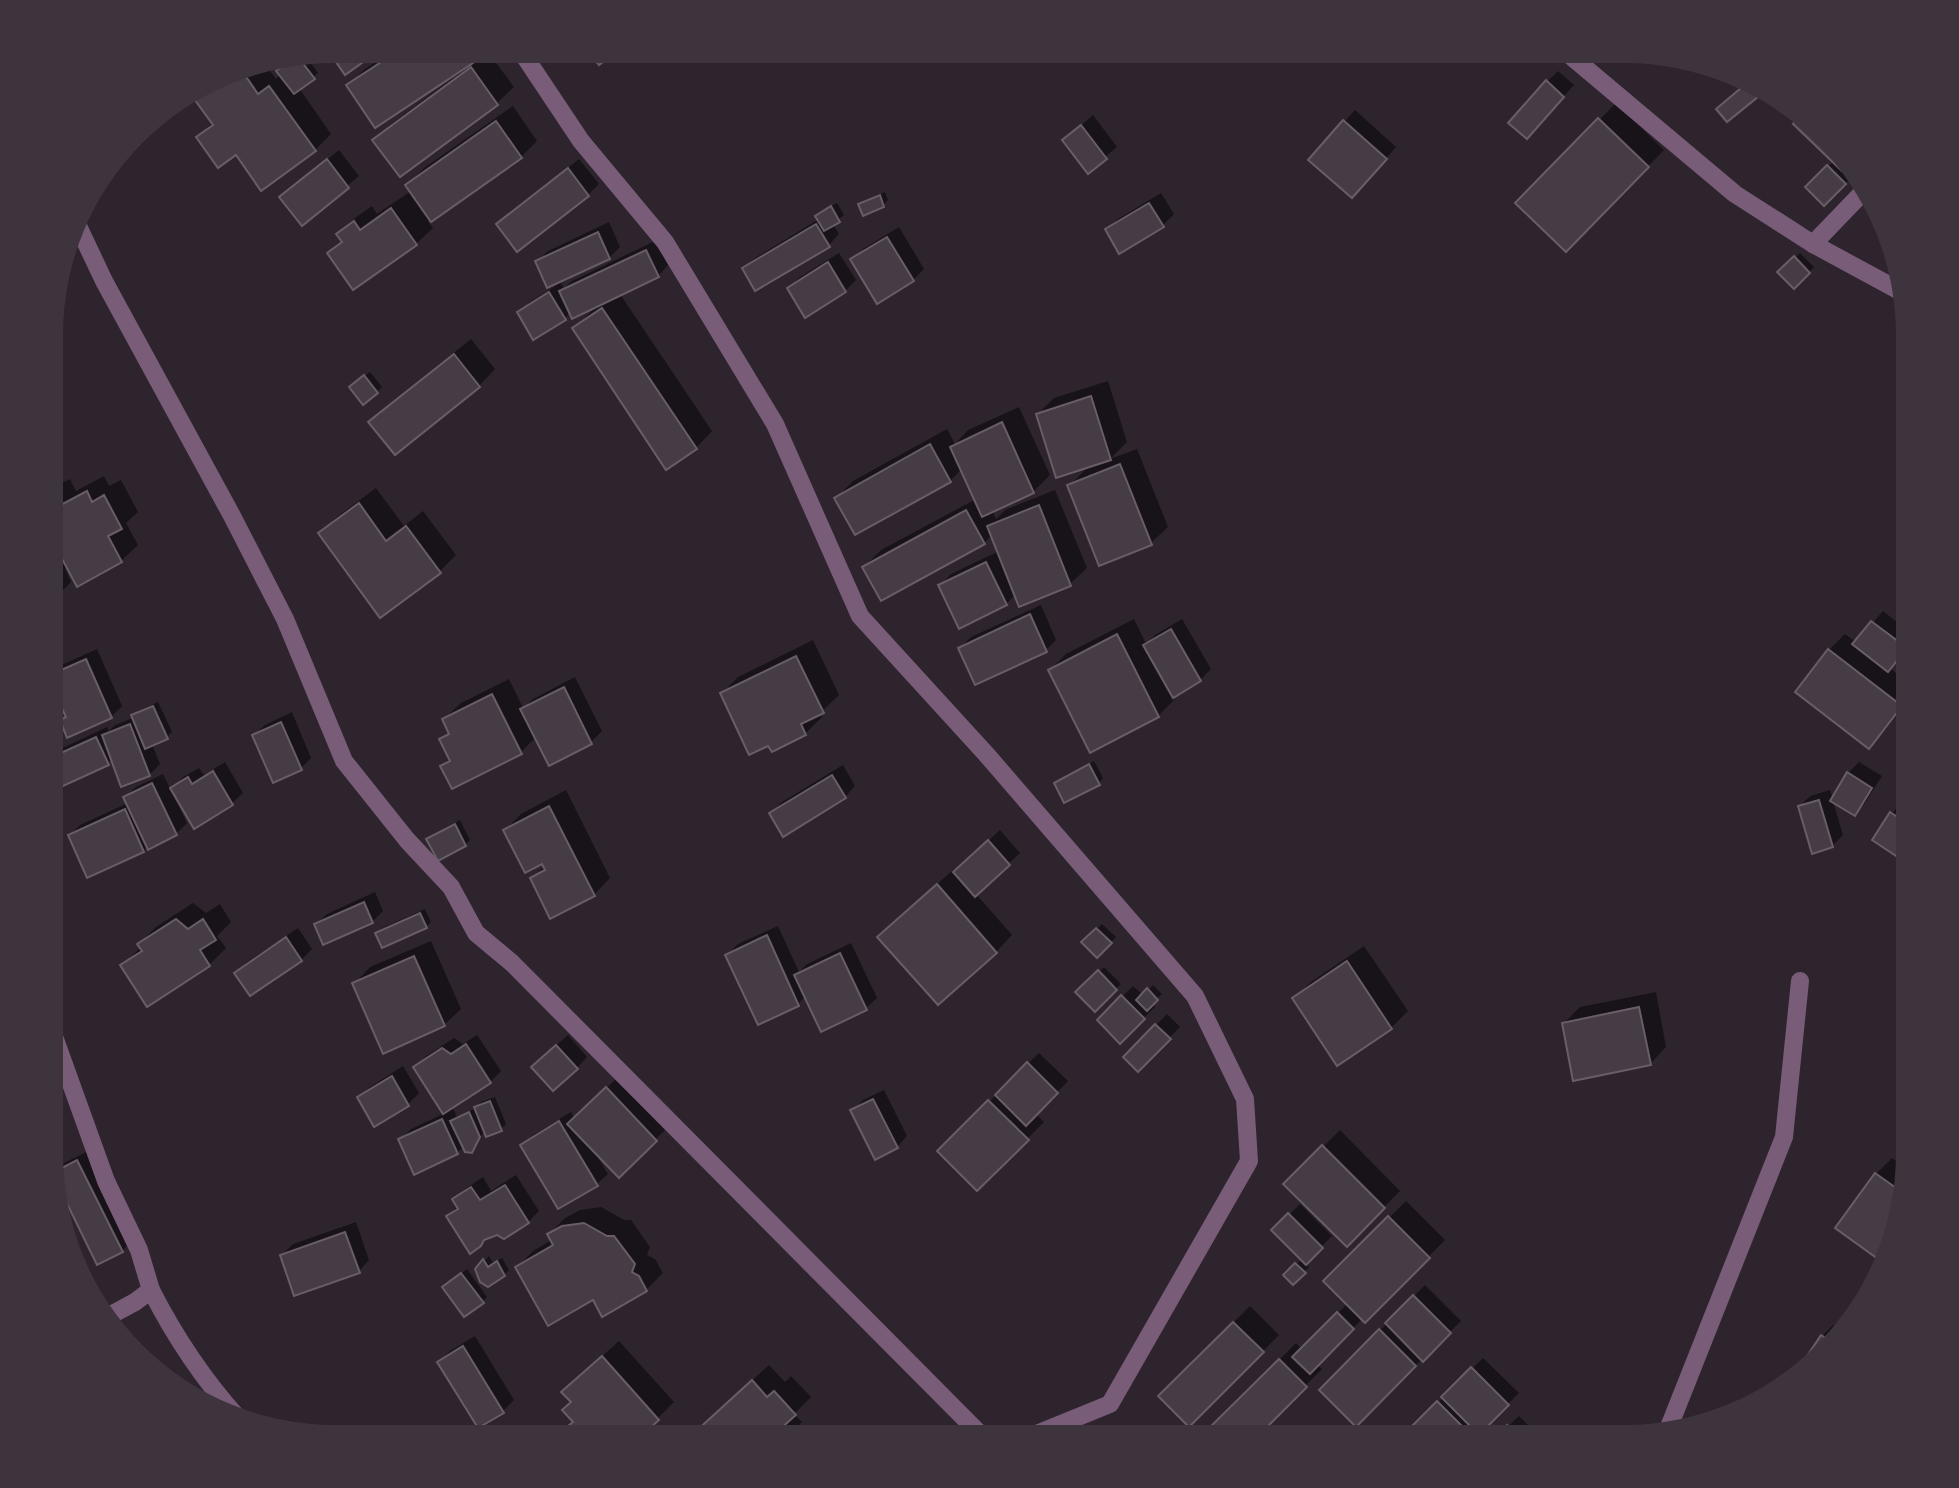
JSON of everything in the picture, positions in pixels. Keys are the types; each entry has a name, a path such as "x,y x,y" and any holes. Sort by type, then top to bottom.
{"street":[{"path":"529,63 581,141 665,242 762,402 775,424 860,616 986,754 1195,996 1245,1099 1249,1161 1110,1404 1058,1425"},
{"path":"1579,63 1735,194 1813,244 1892,287"},
{"path":"1813,244 1858,197"},
{"path":"82,235 104,281 232,514 285,620 344,761 407,840 452,887 476,933 519,970 971,1425"},
{"path":"1671,1421 1784,1137 1801,981"},
{"path":"63,1062 106,1181 139,1250 151,1290 174,1334 222,1400"},
{"path":"115,1313 151,1290"}],"building":[{"path":"337,63 362,63 345,75"},
{"path":"380,63 473,63 375,128 346,85"},
{"path":"304,65 315,79 294,94 276,71"},
{"path":"471,67 498,105 400,177 372,140"},
{"path":"247,78 258,94 269,86 316,151 261,191 236,155 218,168 196,137 213,125 196,101"},
{"path":"1546,80 1564,97 1527,139 1508,123"},
{"path":"1740,89 1757,98 1727,122 1716,109"},
{"path":"1598,118 1649,167 1566,252 1515,203"},
{"path":"1343,120 1387,159 1352,198 1308,160"},
{"path":"496,121 522,158 431,222 405,185"},
{"path":"1793,124 1816,143 1836,165"},
{"path":"1081,125 1107,159 1088,174 1062,140"},
{"path":"327,159 349,188 302,226 279,197"},
{"path":"1827,165 1846,184 1824,206 1805,187"},
{"path":"568,168 589,196 517,252 496,224"},
{"path":"880,195 884,207 863,216 858,204"},
{"path":"1149,203 1164,227 1119,254 1105,229"},
{"path":"831,206 840,222 824,231 815,216"},
{"path":"391,208 417,245 353,290 327,253 342,242 336,234 354,221 360,230"},
{"path":"816,224 830,247 755,291 742,268"},
{"path":"598,232 610,259 547,288 535,261"},
{"path":"887,237 914,281 877,304 850,259"},
{"path":"646,250 659,277 572,319 559,291"},
{"path":"1794,256 1810,273 1794,289 1777,272"},
{"path":"828,262 846,292 805,318 787,288"},
{"path":"549,292 566,320 533,340 517,312"},
{"path":"602,308 697,449 666,470 572,328"},
{"path":"454,354 480,387 395,455 368,422"},
{"path":"364,375 378,393 363,405 349,387"},
{"path":"1091,396 1111,460 1056,478 1036,414"},
{"path":"1002,422 1034,493 982,517 950,447"},
{"path":"930,444 951,482 855,535 834,498"},
{"path":"1120,464 1152,545 1099,566 1067,485"},
{"path":"87,491 92,502 104,495 122,529 108,536 122,562 77,587 63,561 63,504"},
{"path":"359,503 386,541 406,526 441,573 380,618 318,533"},
{"path":"1039,505 1071,586 1019,607 987,526"},
{"path":"966,510 985,544 881,601 862,567"},
{"path":"986,562 1007,605 959,629 938,585"},
{"path":"1030,614 1047,652 975,685 958,648"},
{"path":"1871,621 1896,640 1896,662 1888,672 1852,644"},
{"path":"1171,629 1201,681 1173,698 1143,645"},
{"path":"1117,634 1159,717 1090,753 1048,670"},
{"path":"1828,649 1896,701 1896,714 1869,749 1795,692"},
{"path":"796,656 824,713 801,724 806,735 772,752 768,746 749,755 720,693"},
{"path":"86,659 112,718 67,738 63,728 63,718 66,717 63,710 63,669"},
{"path":"564,687 592,744 549,766 520,709"},
{"path":"492,694 522,754 452,789 440,766 450,761 439,739 449,734 442,719"},
{"path":"153,706 168,739 145,749 131,715"},
{"path":"281,722 302,770 273,783 252,735"},
{"path":"130,724 150,776 121,787 102,735"},
{"path":"96,737 109,765 63,786 63,752"},
{"path":"1089,764 1100,785 1064,803 1054,783"},
{"path":"213,771 233,805 194,829 170,788 188,777 192,784"},
{"path":"1847,772 1872,788 1855,816 1830,801"},
{"path":"832,775 846,798 783,837 769,813"},
{"path":"152,783 177,835 148,850 123,797"},
{"path":"1819,800 1833,847 1812,854 1798,806"},
{"path":"549,806 595,896 550,919 530,878 545,870 542,864 525,873 503,830"},
{"path":"125,809 144,852 87,878 68,835"},
{"path":"1890,812 1896,816 1896,856 1872,840"},
{"path":"455,824 466,846 438,861 426,839"},
{"path":"988,840 1010,865 975,897 953,872"},
{"path":"937,884 997,953 938,1005 877,937"},
{"path":"364,902 373,923 323,945 314,924"},
{"path":"420,913 427,928 382,948 375,933"},
{"path":"176,919 188,929 203,919 216,940 200,950 210,966 147,1007 120,965 142,951 137,944"},
{"path":"1096,928 1112,943 1097,958 1081,942"},
{"path":"767,935 799,1006 758,1025 725,955"},
{"path":"286,937 302,961 250,996 234,973"},
{"path":"840,953 867,1010 821,1032 794,975"},
{"path":"414,956 445,1026 383,1054 352,983"},
{"path":"1347,961 1392,1029 1337,1066 1292,998"},
{"path":"1098,970 1117,990 1095,1012 1075,992"},
{"path":"1147,988 1158,1000 1147,1011 1136,1000"},
{"path":"1121,995 1145,1019 1120,1044 1097,1020"},
{"path":"1639,1007 1651,1065 1573,1081 1562,1023"},
{"path":"1155,1024 1171,1039 1138,1072 1123,1057"},
{"path":"466,1044 491,1083 443,1114 413,1067 442,1048 451,1054"},
{"path":"556,1045 578,1069 553,1091 531,1067"},
{"path":"1027,1062 1058,1093 1026,1126 995,1095"},
{"path":"392,1076 409,1106 374,1127 357,1097"},
{"path":"606,1087 657,1141 619,1178 567,1124"},
{"path":"873,1099 898,1148 875,1160 850,1110"},
{"path":"988,1100 1029,1140 977,1191 937,1151"},
{"path":"490,1101 502,1131 486,1137 474,1107"},
{"path":"469,1112 480,1137 472,1153 465,1152 450,1121"},
{"path":"442,1119 458,1154 414,1175 398,1139"},
{"path":"559,1121 598,1186 558,1209 520,1145"},
{"path":"1322,1145 1385,1208 1347,1247 1283,1184"},
{"path":"77,1160 123,1252 97,1265 68,1206 64,1167"},
{"path":"1875,1173 1894,1187 1887,1223 1875,1257 1835,1228"},
{"path":"505,1185 529,1223 504,1239 497,1235 484,1240 481,1246 470,1254 446,1216 458,1209 452,1199 471,1187 480,1200"},
{"path":"1288,1213 1323,1248 1306,1265 1271,1230"},
{"path":"1388,1216 1430,1258 1365,1323 1323,1281"},
{"path":"584,1223 607,1236 614,1236 635,1264 632,1272 639,1276 647,1291 602,1317 593,1300 548,1326 515,1267 553,1245 547,1234 562,1226"},
{"path":"345,1232 360,1273 294,1296 280,1255"},
{"path":"483,1259 488,1267 497,1261 505,1276 488,1287 480,1282 475,1269"},
{"path":"1295,1263 1306,1273 1293,1285 1283,1275"},
{"path":"461,1273 484,1303 464,1317 442,1287"},
{"path":"1413,1295 1451,1333 1423,1362 1385,1323"},
{"path":"1337,1312 1354,1329 1310,1374 1292,1357"},
{"path":"1233,1322 1264,1352 1191,1425 1187,1425 1158,1396"},
{"path":"1379,1329 1416,1366 1358,1425 1354,1425 1319,1390"},
{"path":"463,1346 504,1413 483,1425 476,1425 437,1362"},
{"path":"602,1356 659,1420 653,1425 569,1425 573,1422 562,1410 571,1402 561,1392"},
{"path":"1279,1359 1307,1387 1269,1425 1212,1425"},
{"path":"1471,1367 1509,1405 1489,1425 1469,1425 1441,1397"},
{"path":"752,1380 767,1397 774,1391 796,1415 785,1425 703,1425"},
{"path":"1437,1401 1461,1425 1413,1425"}]}
